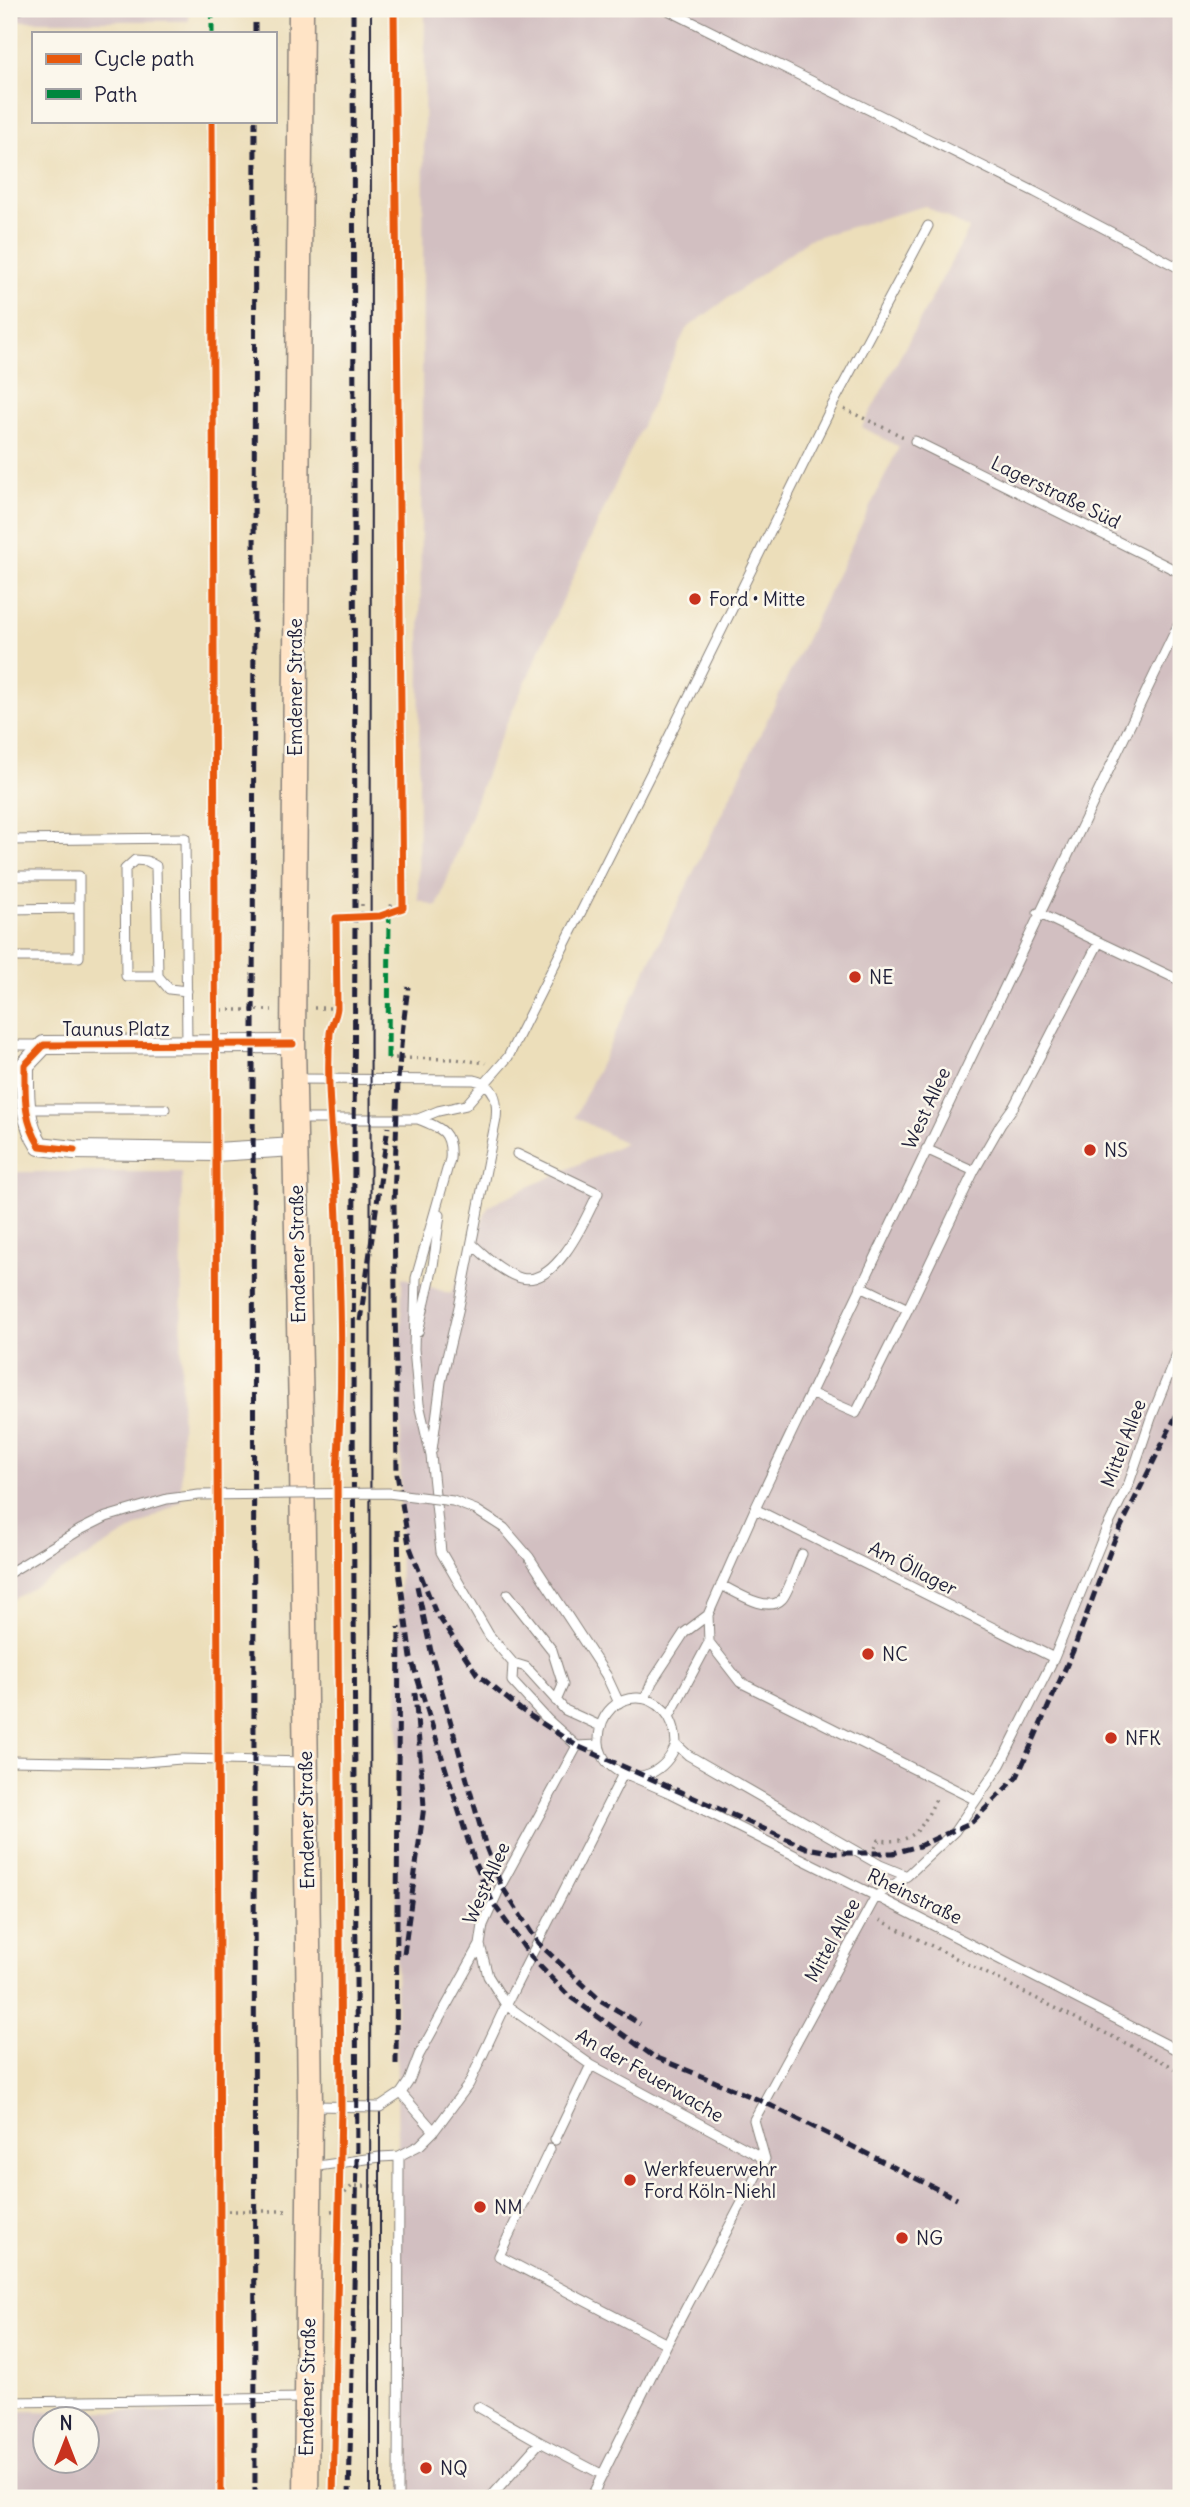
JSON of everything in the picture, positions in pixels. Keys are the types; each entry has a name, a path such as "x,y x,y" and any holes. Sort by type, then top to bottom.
{"street":[{"name":"Emdener Straße","path":"301,9 293,1119 302,1461 310,2106 306,2498"},
{"name":"Taunus Platz","path":"293,1044 44,1045 25,1065 25,1108 31,1132 40,1146 74,1150 216,1152 294,1147"}],"lane":[{"path":"9,9 20,9"},
{"path":"666,9 1035,192 1181,269"},
{"path":"418,1119 466,1105 502,1066 661,753 833,404 928,226"},
{"name":"Lagerstraße Süd","path":"915,441 1181,573"},
{"name":"West Allee","path":"709,1642 708,1615 755,1508 1181,619"},
{"path":"9,840 185,838 187,1045"},
{"path":"158,976 126,976 125,869 135,860 147,861 156,866 158,976 169,989 187,991"},
{"path":"9,876 79,876 79,957 9,957"},
{"path":"9,909 79,908"},
{"path":"1038,914 1181,981"},
{"path":"810,1393 856,1413 974,1171 1014,1107 1099,942"},
{"path":"9,1045 44,1045"},
{"path":"9,1072 25,1090"},
{"path":"293,1079 474,1080 485,1084 494,1095 496,1119 441,1382 431,1456"},
{"path":"25,1108 165,1108"},
{"path":"293,1119 418,1119 438,1126 446,1134 451,1145 433,1266 414,1349"},
{"path":"926,1149 974,1171"},
{"path":"471,1244 503,1270 519,1278 531,1279 548,1270 563,1256 580,1230 598,1194 517,1154"},
{"path":"443,1189 416,1278 414,1349 419,1404 431,1456 442,1552 489,1635 513,1663 526,1667 565,1710 600,1726"},
{"path":"862,1286 908,1309"},
{"name":"Mittel Allee","path":"765,2159 754,2120 876,1896 907,1876 955,1831 1000,1765 1054,1658 1106,1530 1129,1483 1151,1418 1181,1344"},
{"path":"9,1573 106,1517 167,1499 199,1495 388,1493 453,1501 476,1510 504,1528 529,1557 606,1675 619,1703"},
{"name":"Am Öllager","path":"755,1508 1054,1658"},
{"path":"721,1585 761,1603 772,1605 782,1599 802,1554"},
{"path":"508,1594 552,1650 563,1685 556,1700"},
{"name":"West Allee","path":"645,1699 652,1682 684,1633 708,1615"},
{"path":"670,1715 709,1642 740,1682 976,1800"},
{"path":"513,1663 512,1681 547,1718 577,1746 599,1745"},
{"path":"636,1698 645,1699 659,1704 670,1715 676,1729 676,1744 666,1765 656,1772 645,1776 627,1775 612,1768 604,1758 599,1745 600,1726 607,1712 619,1703 636,1698"},
{"path":"676,1744 688,1755 880,1865 907,1876"},
{"name":"West Allee","path":"401,2093 480,1945 483,1925 501,1885 577,1746"},
{"path":"9,1762 133,1763 181,1759 306,1762"},
{"path":"310,2168 399,2156 420,2145 434,2131 468,2084 506,2005 627,1775"},
{"name":"Rheinstraße","path":"627,1775 668,1792 1181,2052"},
{"name":"An der Feuerwache","path":"480,1945 488,1976 506,2005 591,2065 765,2159"},
{"path":"555,2140 591,2065"},
{"path":"310,2106 380,2107 401,2093 434,2131"},
{"path":"550,2150 499,2256 667,2344"},
{"path":"398,2498 399,2156"},
{"path":"591,2498 667,2344 765,2159"},
{"path":"9,2402 307,2398"},
{"path":"478,2407 603,2475"},
{"path":"491,2498 540,2442"}],"path":[{"path":"833,404 883,429 915,441"},
{"path":"389,913 392,903"},
{"path":"362,904 362,916"},
{"path":"388,1058 455,1059 502,1066"},
{"path":"340,2198 352,2186 399,2186"},
{"path":"221,2211 340,2210"}],"shaded area":[{"path":"9,9 189,9 189,21 9,21"},
{"path":"425,9 1181,9 1181,2498 402,2498 396,2005 402,1277 451,1294 489,1205 625,1143 575,1117 899,447 862,427 969,229 925,206 809,239 686,329 495,749 437,907 418,900"},
{"path":"9,1172 182,1172 181,1501 9,1602"},
{"path":"9,2411 32,2411 32,2476 102,2476 102,2411 214,2412 213,2498 9,2498"}],"tram line":[{"path":"370,2498 371,9"},
{"path":"380,2113 380,2498"}],"railway":[{"path":"255,9 255,32"},
{"path":"349,2498 357,2160 353,1408 353,9"},
{"path":"255,122 255,2498"},
{"path":"402,1034 408,987"},
{"path":"403,1024 398,1080 394,1204 397,1474 409,1545 435,1611 477,1674 520,1709 577,1746 807,1848 836,1853 893,1853 919,1846 972,1822 1017,1777 1073,1651 1114,1541 1181,1406"},
{"path":"360,1321 388,1127"},
{"path":"398,1530 399,1571 411,1658 476,1866 493,1903 531,1957 569,1996 653,2056 764,2102 957,2199"},
{"path":"417,1586 432,1656 486,1847 501,1885 538,1943 600,2000 640,2024"},
{"path":"396,2064 399,1627"},
{"path":"404,1954 424,1806 415,1693"}],"marked path":[{"path":"212,9 212,32"},
{"path":"388,1058 389,913"}],"cycle path":[{"path":"333,2498 341,2108 337,1472 341,1362 329,1051 337,1008 336,918 380,916 403,908 394,9"},
{"path":"212,122 221,2498"},
{"path":"74,1150 40,1146 30,1126 26,1107 25,1065 44,1045 293,1044"}],"place":[{"name":"Ford • Mitte","path":"695,599"},
{"name":"NE","path":"855,977"},
{"name":"NS","path":"1090,1150"},
{"name":"NC","path":"868,1654"},
{"name":"NFK","path":"1111,1738"},
{"name":"Werkfeuerwehr Ford Köln-Niehl","path":"630,2180"},
{"name":"NM","path":"480,2207"},
{"name":"NG","path":"902,2238"},
{"name":"NQ","path":"426,2468"}]}
